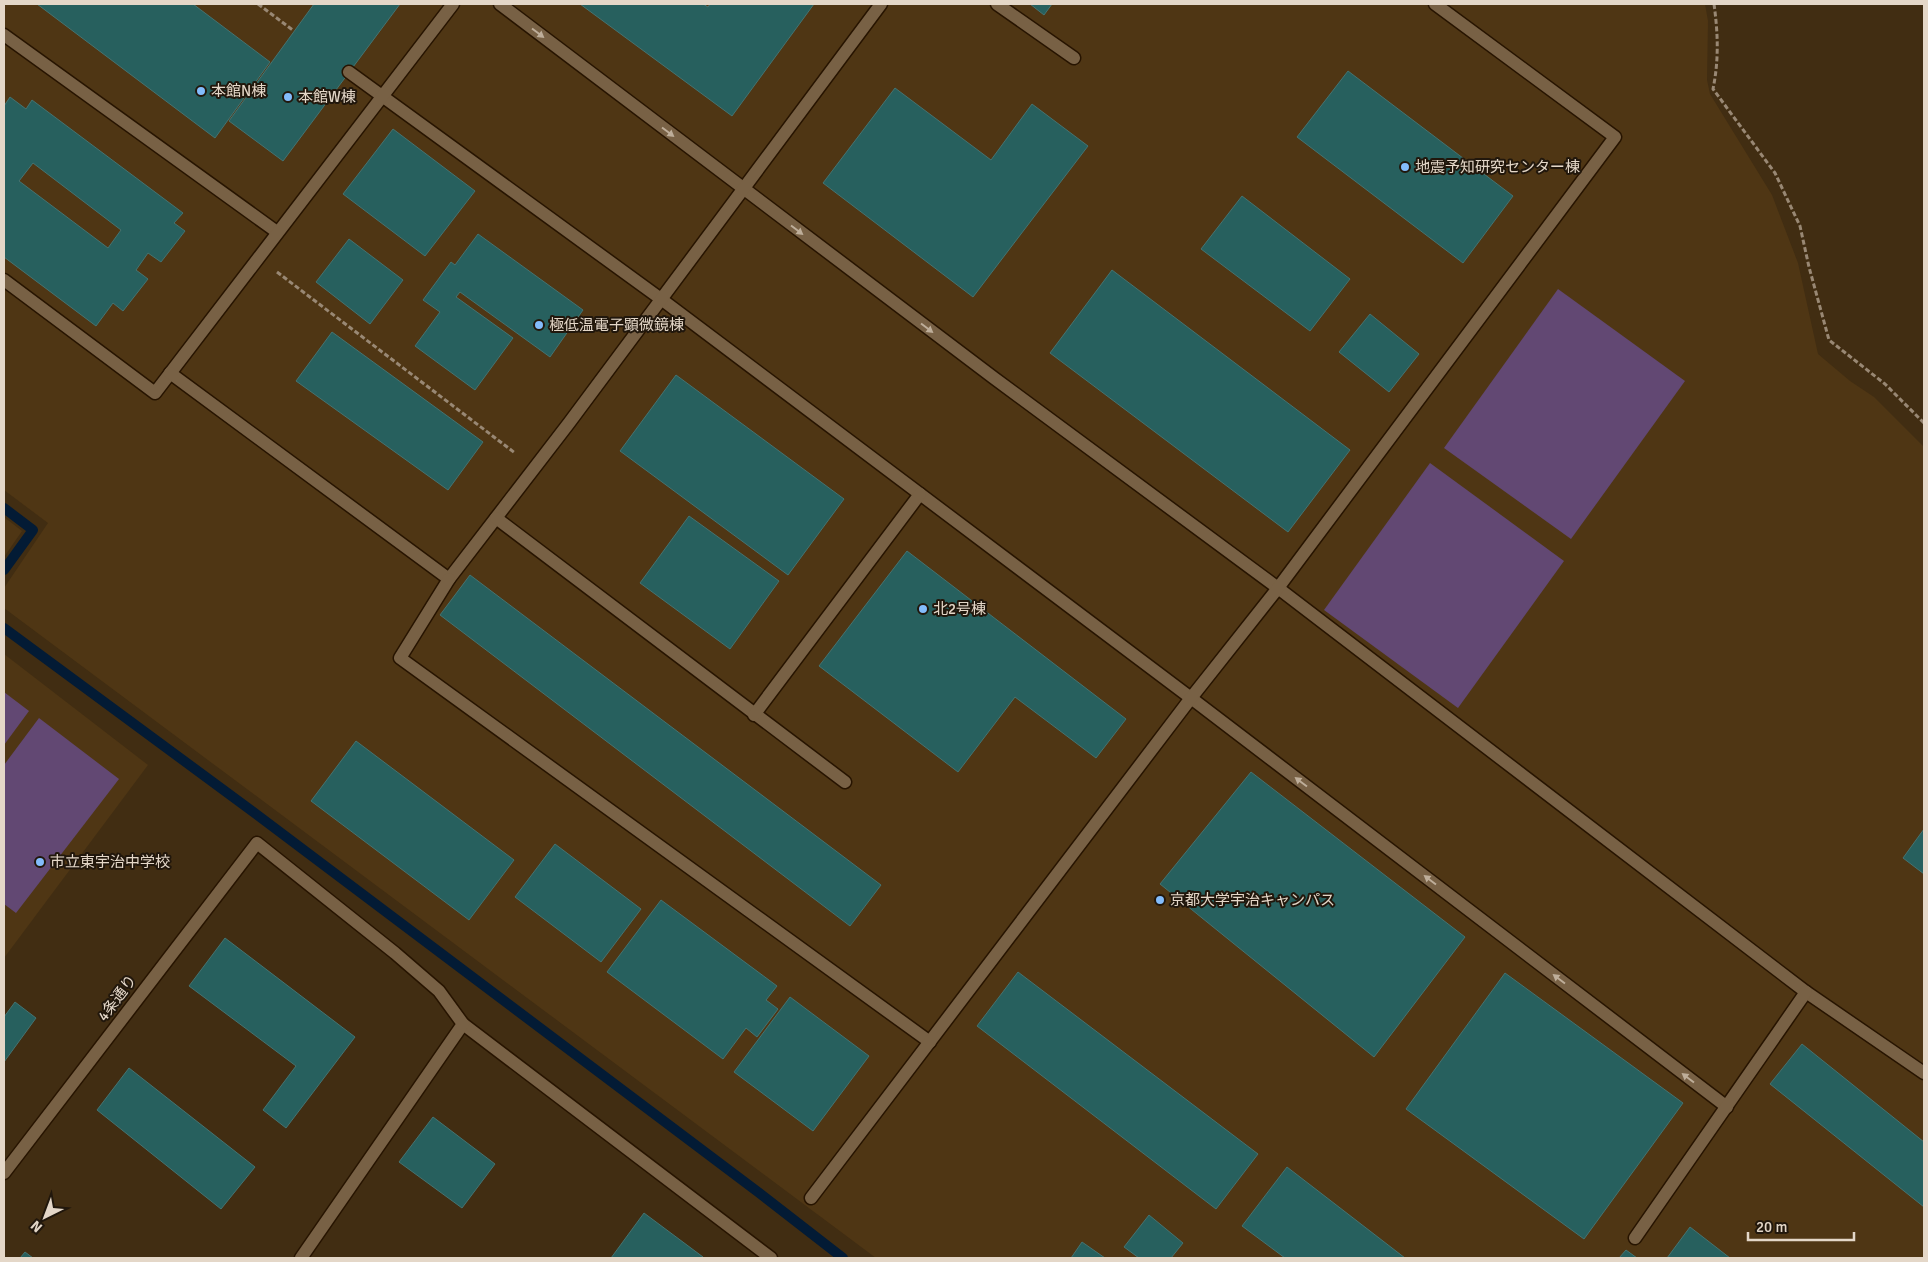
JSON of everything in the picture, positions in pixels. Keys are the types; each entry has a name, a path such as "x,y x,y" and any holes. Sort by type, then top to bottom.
{"lane":[{"path":"4,280 155,393 453,4"},
{"path":"500,4 742,189 1278,588 1806,992 1924,1073"},
{"path":"881,4 449,579 400,658 930,1042"},
{"path":"997,4 1074,58"},
{"path":"811,1198 1191,698 1278,588 1615,137 1435,4"},
{"path":"4,35 278,232"},
{"path":"349,72 661,299 1191,698 1727,1107"},
{"path":"170,373 449,579"},
{"path":"754,715 920,494"},
{"path":"496,518 845,782"},
{"name":"4条通り","path":"4,1173 257,843 395,953 439,991 463,1024"},
{"path":"1635,1238 1806,992"},
{"path":"301,1258 463,1024 771,1258"}],"path":[{"path":"258,4 294,31"},
{"path":"1714,4 1718,43 1713,89 1776,173 1800,226 1829,340 1885,384 1924,423"},
{"path":"258,258 534,468"}],"shaded area":[{"name":"京都大学宇治キャンパス","path":"4,4 1705,4 1708,21 1707,80 1710,94 1772,195 1798,263 1818,354 1850,381 1874,397 1924,447 1924,1258 876,1258 4,608 4,588 48,523 4,490"},
{"path":"1558,289 1685,381 1571,539 1444,448"},
{"path":"1430,463 1564,561 1458,708 1324,610"},
{"path":"4,517 22,531 4,557"},
{"name":"市立東宇治中学校","path":"4,654 148,765 4,958"},
{"path":"4,692 29,711 4,745"},
{"path":"39,718 119,779 16,913 4,904 4,765"}],"building":[{"name":"本館N棟","path":"37,4 193,4 270,62 215,138"},
{"name":"本館W棟","path":"314,4 400,4 283,161 229,121"},
{"path":"580,4 703,4 708,7 710,4 814,4 732,116"},
{"path":"1030,4 1052,4 1044,15"},
{"name":"地震予知研究センター棟","path":"1348,71 1513,196 1463,263 1297,137"},
{"path":"895,88 991,160 1032,104 1088,146 973,297 823,183"},
{"path":"10,97 26,109 32,100 183,213 174,223 185,231 161,262 148,253 136,270 148,279 123,311 113,303 96,326 4,257 4,106","holes":["33,163 121,230 108,248 19,181"]},
{"path":"393,129 475,191 425,256 343,194"},
{"path":"1242,196 1350,279 1310,331 1201,249"},
{"name":"極低温電子顕微鏡棟","path":"478,234 583,310 550,357 460,292 456,297 513,338 475,390 415,346 440,312 423,300 451,262 455,265"},
{"path":"349,239 403,280 370,324 316,282"},
{"path":"1112,270 1350,450 1288,532 1050,353"},
{"path":"1370,314 1419,354 1389,392 1339,352"},
{"path":"332,332 483,442 448,490 296,381"},
{"path":"676,375 844,499 788,575 620,451"},
{"path":"689,516 779,581 730,649 640,583"},
{"name":"北2号棟","path":"907,551 1126,719 1096,758 1015,697 958,772 819,666"},
{"path":"470,575 881,885 850,926 440,615"},
{"path":"356,741 514,860 469,920 311,801"},
{"path":"1251,772 1465,937 1374,1057 1160,884"},
{"path":"1924,829 1924,874 1903,858"},
{"path":"555,844 641,909 601,962 515,897"},
{"path":"661,900 777,986 766,1000 778,1009 757,1037 746,1028 723,1059 607,972"},
{"path":"225,938 355,1037 286,1128 263,1110 296,1066 189,986"},
{"path":"1018,972 1258,1154 1216,1209 977,1026"},
{"path":"1505,973 1683,1103 1584,1239 1406,1109"},
{"path":"790,997 869,1056 813,1131 734,1072"},
{"path":"15,1002 36,1018 4,1062 4,1017"},
{"path":"1802,1044 1924,1142 1924,1207 1770,1084"},
{"path":"129,1068 255,1167 221,1209 97,1110"},
{"path":"433,1117 495,1164 462,1208 399,1162"},
{"path":"1287,1167 1405,1258 1285,1258 1242,1226"},
{"path":"644,1213 703,1257 611,1258"},
{"path":"1149,1215 1183,1243 1171,1258 1139,1258 1124,1247"},
{"path":"1690,1227 1730,1258 1667,1258"},
{"path":"1082,1242 1105,1258 1071,1258"},
{"path":"1626,1250 1637,1258 1619,1258"},
{"path":"25,1252 33,1258 20,1258"}],"waterway":[{"path":"4,508 33,530 4,570"},
{"path":"4,628 256,814 843,1258"}],"place":[{"name":"本館N棟","path":"201,91"},
{"name":"本館W棟","path":"288,97"},
{"name":"地震予知研究センター棟","path":"1405,167"},
{"name":"極低温電子顕微鏡棟","path":"539,325"},
{"name":"北2号棟","path":"923,609"},
{"name":"市立東宇治中学校","path":"40,862"},
{"name":"京都大学宇治キャンパス","path":"1160,900"}]}
